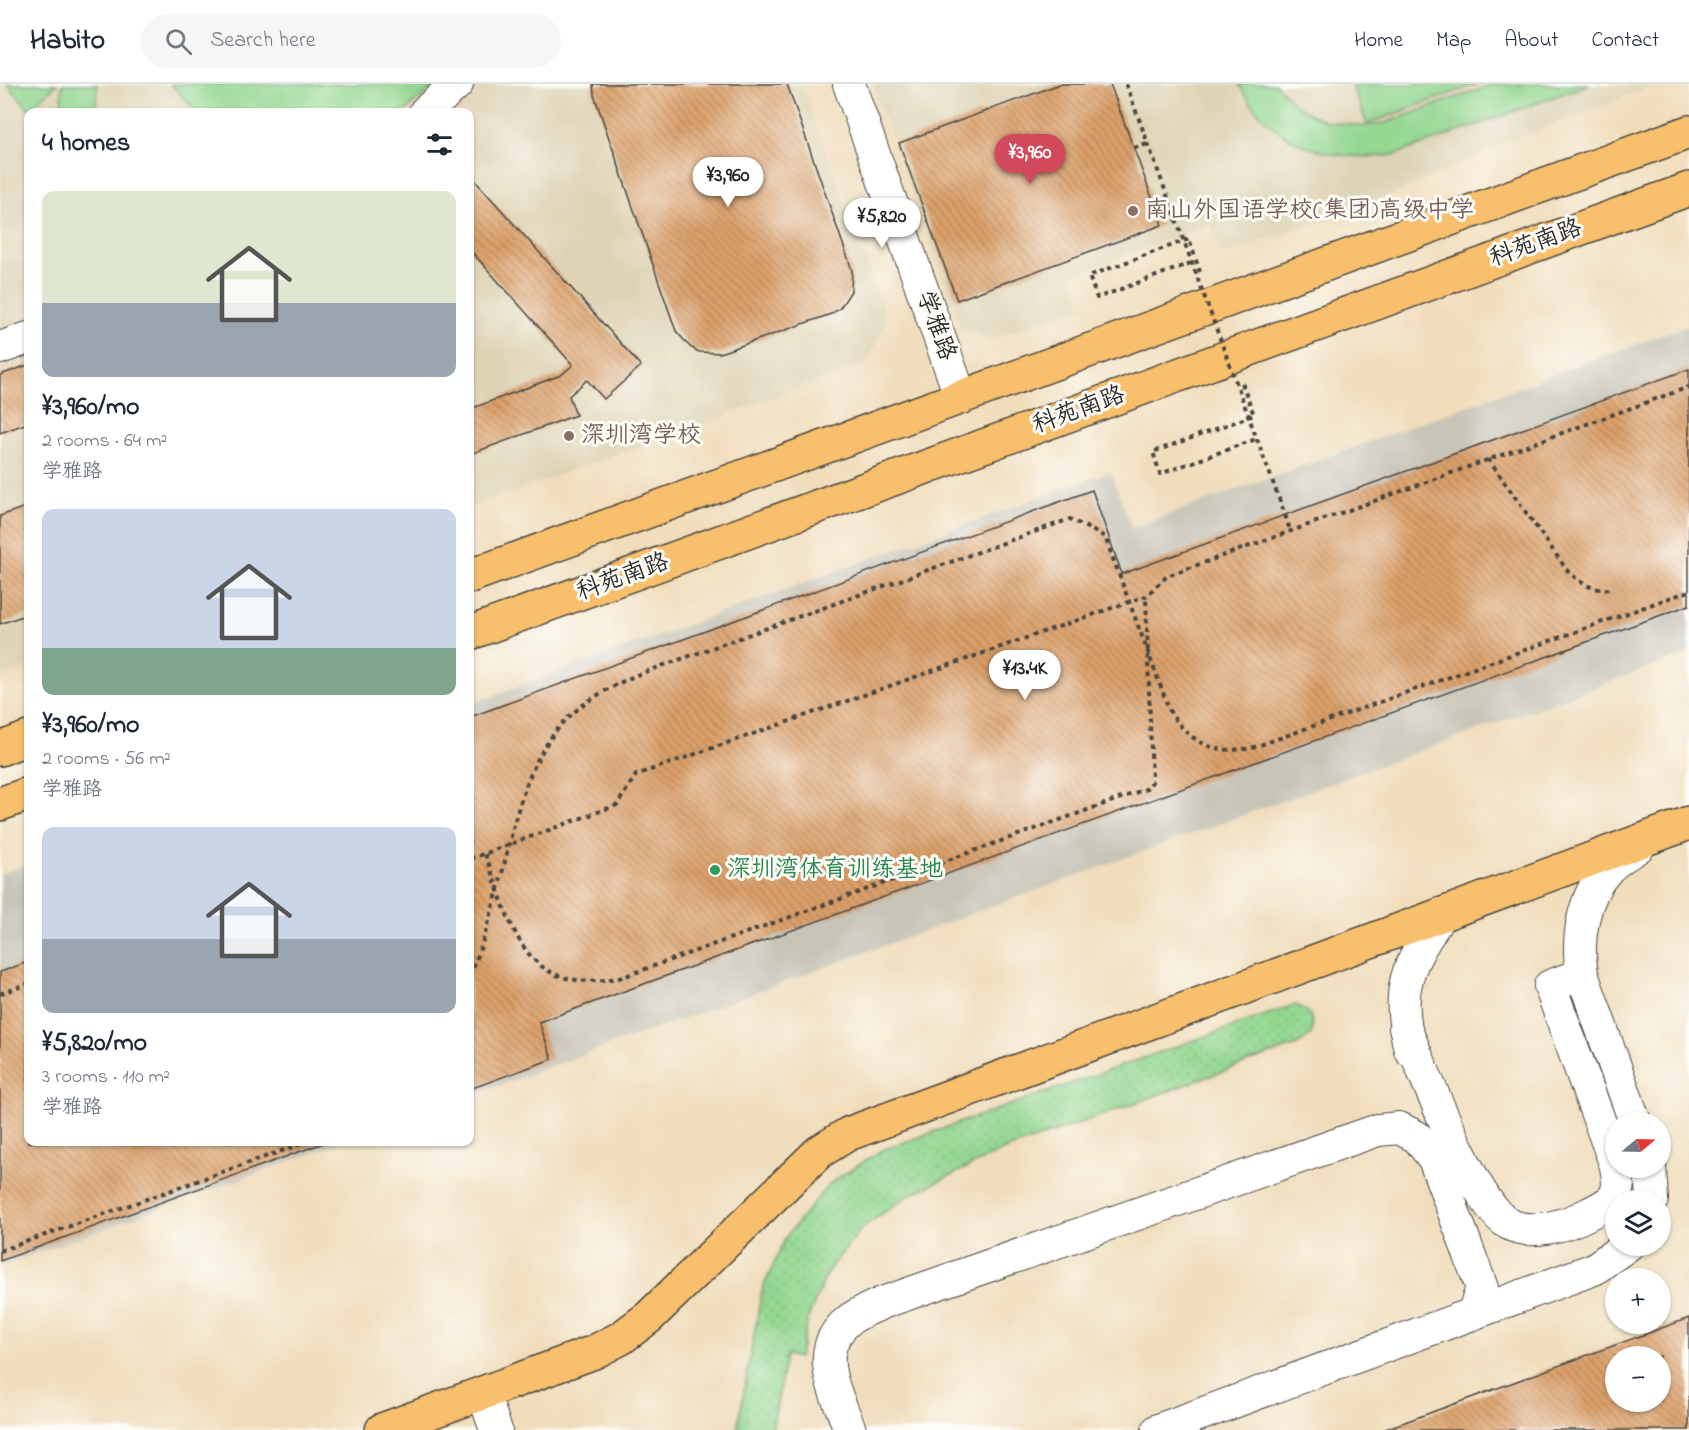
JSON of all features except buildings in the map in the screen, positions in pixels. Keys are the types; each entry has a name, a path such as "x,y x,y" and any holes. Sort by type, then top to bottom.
{"main road":[{"path":"474,575 1689,132"},
{"name":"科苑南路","path":"474,632 1689,189"},
{"path":"0,749 24,740"},
{"path":"0,804 24,795"},
{"path":"382,1430 594,1352 621,1338 649,1317 819,1152 848,1134 1689,823"}],"street":[{"path":"430,108 457,84"},
{"name":"学雅路","path":"849,84 961,398"},
{"path":"0,348 24,339"},
{"path":"1631,1112 1582,974 1578,953 1586,907 1609,867 1652,837"},
{"path":"1441,914 1411,961 1402,990 1405,1028 1434,1159 1482,1288 1473,1314"},
{"path":"1582,974 1550,986 1605,1136"},
{"path":"1405,1028 1463,1158 1492,1210 1507,1224 1525,1230 1549,1227 1582,1217 1612,1202 1620,1187 1618,1178"},
{"path":"850,1430 826,1363 831,1342 849,1320 882,1304 1378,1130 1399,1128 1417,1137 1434,1159"},
{"path":"1158,1430 1594,1269 1612,1256"},
{"path":"483,1393 496,1430"}],"path":[{"path":"1126,84 1290,530"},
{"path":"1134,148 1148,144"},
{"path":"1191,262 1097,298 1089,276 1189,239 1200,272"},
{"path":"1241,382 1254,415 1153,452 1161,474 1256,439"},
{"path":"474,858 617,805 636,775 1146,596 1167,576 1689,387"},
{"path":"1488,459 1578,582 1592,589 1612,589"},
{"path":"474,966 486,935 522,795 546,746 561,725 583,705 634,676 1070,519 1105,537 1171,714 1183,730 1208,747 1239,750 1322,723 1689,591"},
{"path":"485,854 514,933 528,955 548,970 569,981 605,980 623,977 1146,789 1152,782 1146,596"},
{"path":"0,994 24,985"},
{"path":"0,1251 296,1146"}],"shaded area":[{"name":"深圳湾学校","path":"0,84 801,84 887,320 866,364 474,506 474,108 24,108 24,668 0,677"},
{"name":"南山外国语学校(集团)高级中学","path":"872,84 1658,84 1509,141 1385,198 1222,255 1210,224 1071,276 1082,307 988,340 960,326"},
{"name":"深圳湾体育训练基地","path":"1689,325 1689,653 474,1095 474,703 1110,472 1132,528"},
{"path":"24,865 24,1146 332,1146 0,1266 0,874"}],"green space":[{"path":"7,84 57,84 30,108"},
{"path":"62,84 97,84 96,108 61,108"},
{"path":"171,84 436,84 409,108 193,108"},
{"path":"1239,84 1275,84 1294,103 1310,114 1328,122 1366,126 1385,123 1494,84 1590,84 1394,155 1370,157 1325,152 1285,135 1268,122 1252,105"},
{"path":"1352,84 1477,84 1367,124"},
{"path":"1294,1005 1304,1009 1310,1015 1313,1024 1311,1034 1299,1044 999,1152 908,1196 862,1228 828,1271 809,1316 799,1358 786,1355 772,1430 737,1430 762,1290 786,1237 829,1184 882,1150"}],"place":[{"name":"南山外国语学校(集团)高级中学","path":"1133,211"},
{"name":"深圳湾学校","path":"569,436"},
{"name":"深圳湾体育训练基地","path":"715,870"}]}
